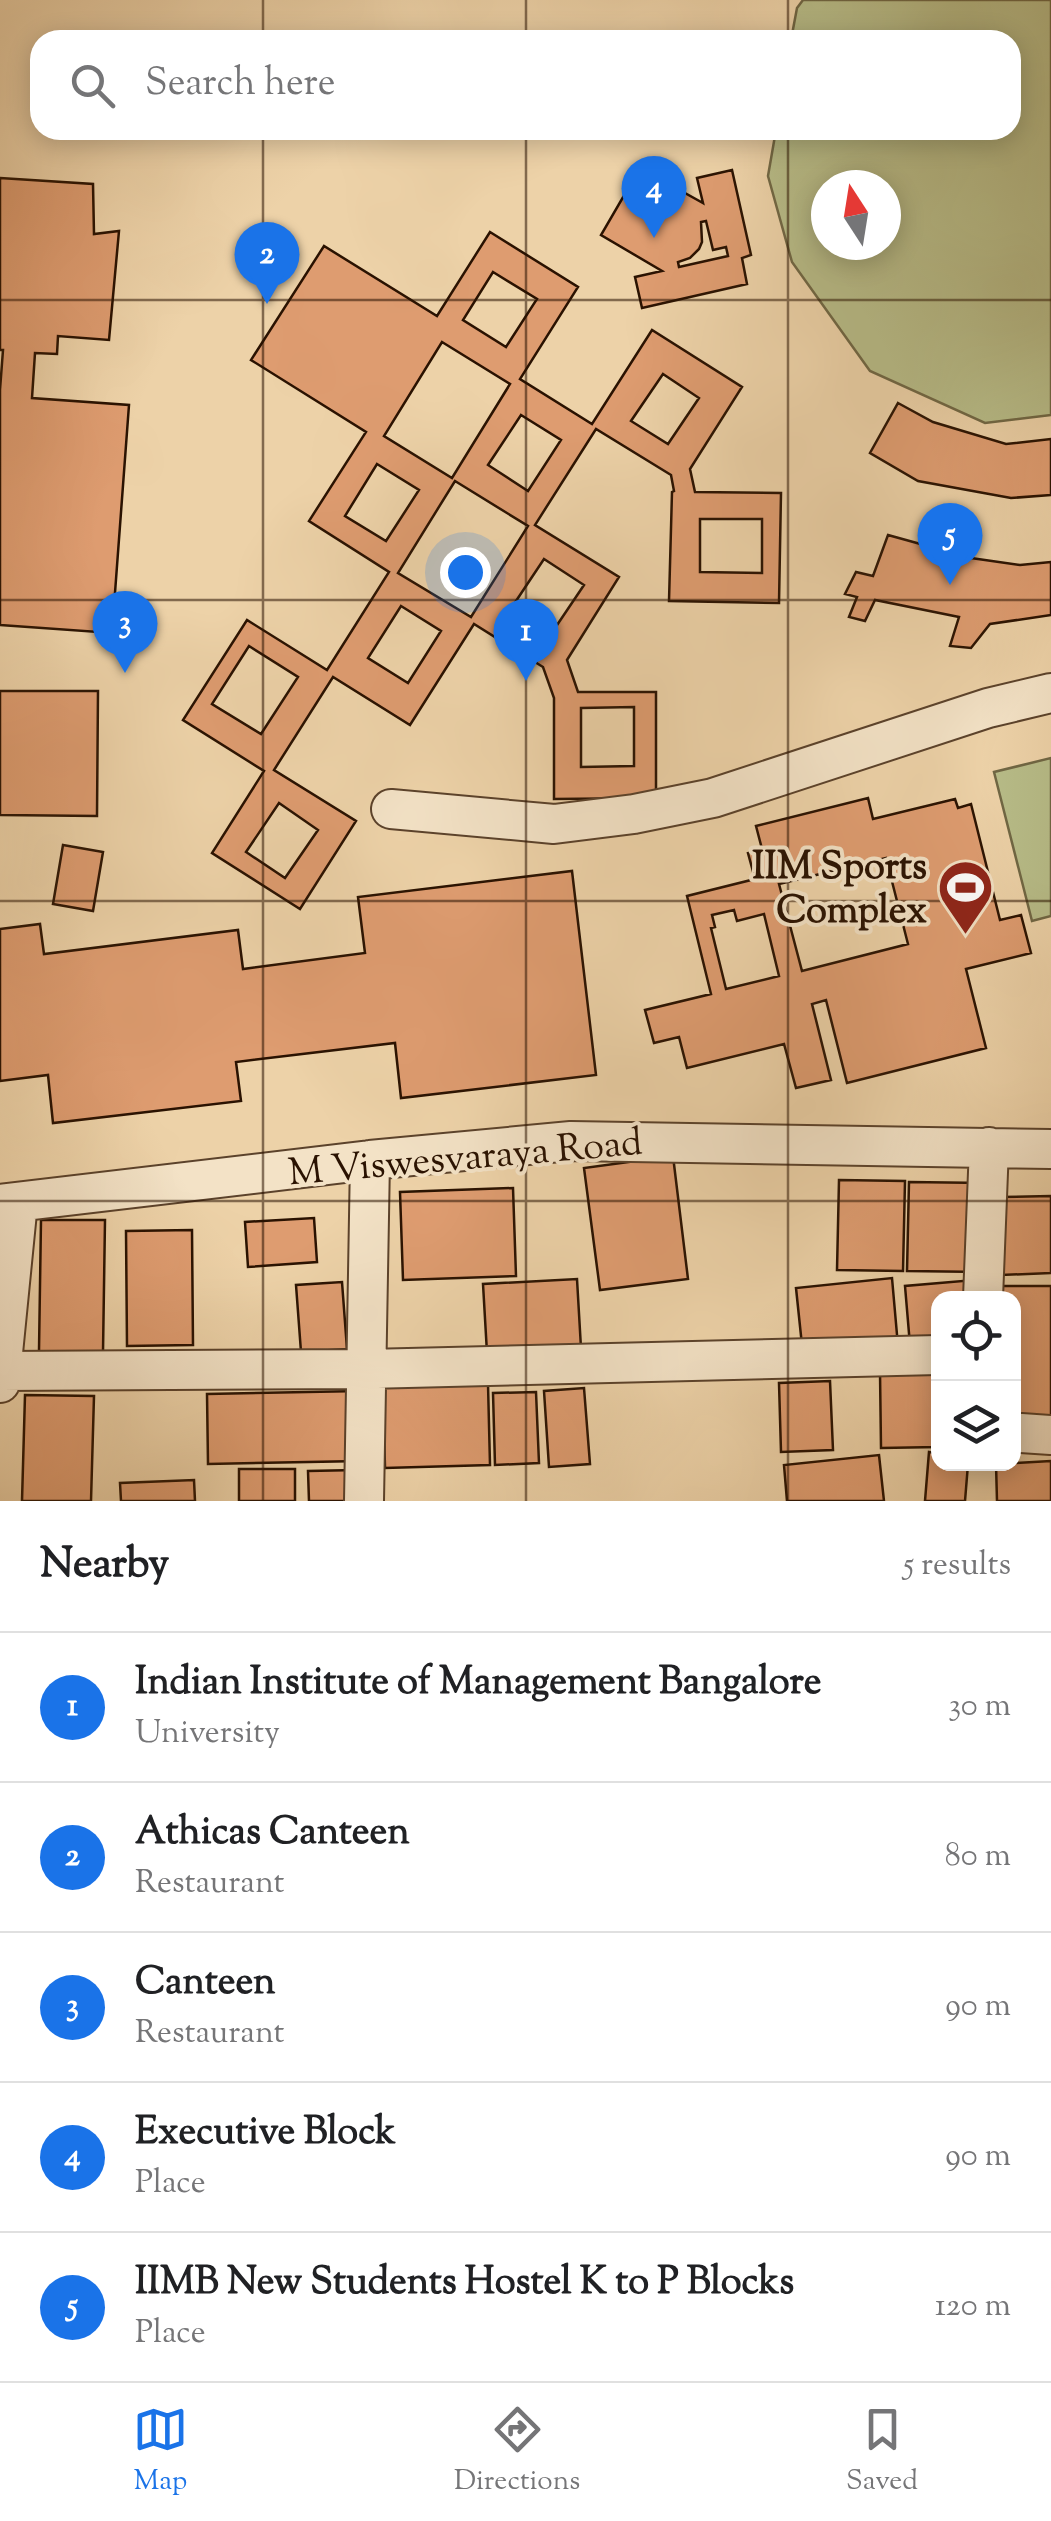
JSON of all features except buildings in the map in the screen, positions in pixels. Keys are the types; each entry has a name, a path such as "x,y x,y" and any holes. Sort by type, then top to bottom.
{"street":[{"path":"390,809 554,824 634,814 713,798 988,708 1051,694"},
{"name":"M Viswesvaraya Road","path":"9,1202 571,1141 1051,1148"},
{"path":"983,1291 990,1147"},
{"path":"364,1501 370,1160"},
{"path":"0,1383 9,1202"},
{"path":"1,1372 367,1369 931,1355"}],"green space":[{"path":"803,0 1051,0 1051,415 985,423 870,371 792,262 768,176 774,140 1021,140 1021,30 793,30 797,8"},
{"path":"1051,758 1051,916 1032,921 994,772"}],"place":[{"name":"Executive Block","path":"654,238"},
{"name":"Athicas Canteen","path":"267,304"},
{"name":"IIMB New Students Hostel K to P Blocks","path":"950,585"},
{"name":"Canteen","path":"125,673"},
{"name":"Indian Institute of Management Bangalore","path":"526,681"},
{"name":"IIM Sports Complex","path":"966,936"}]}
